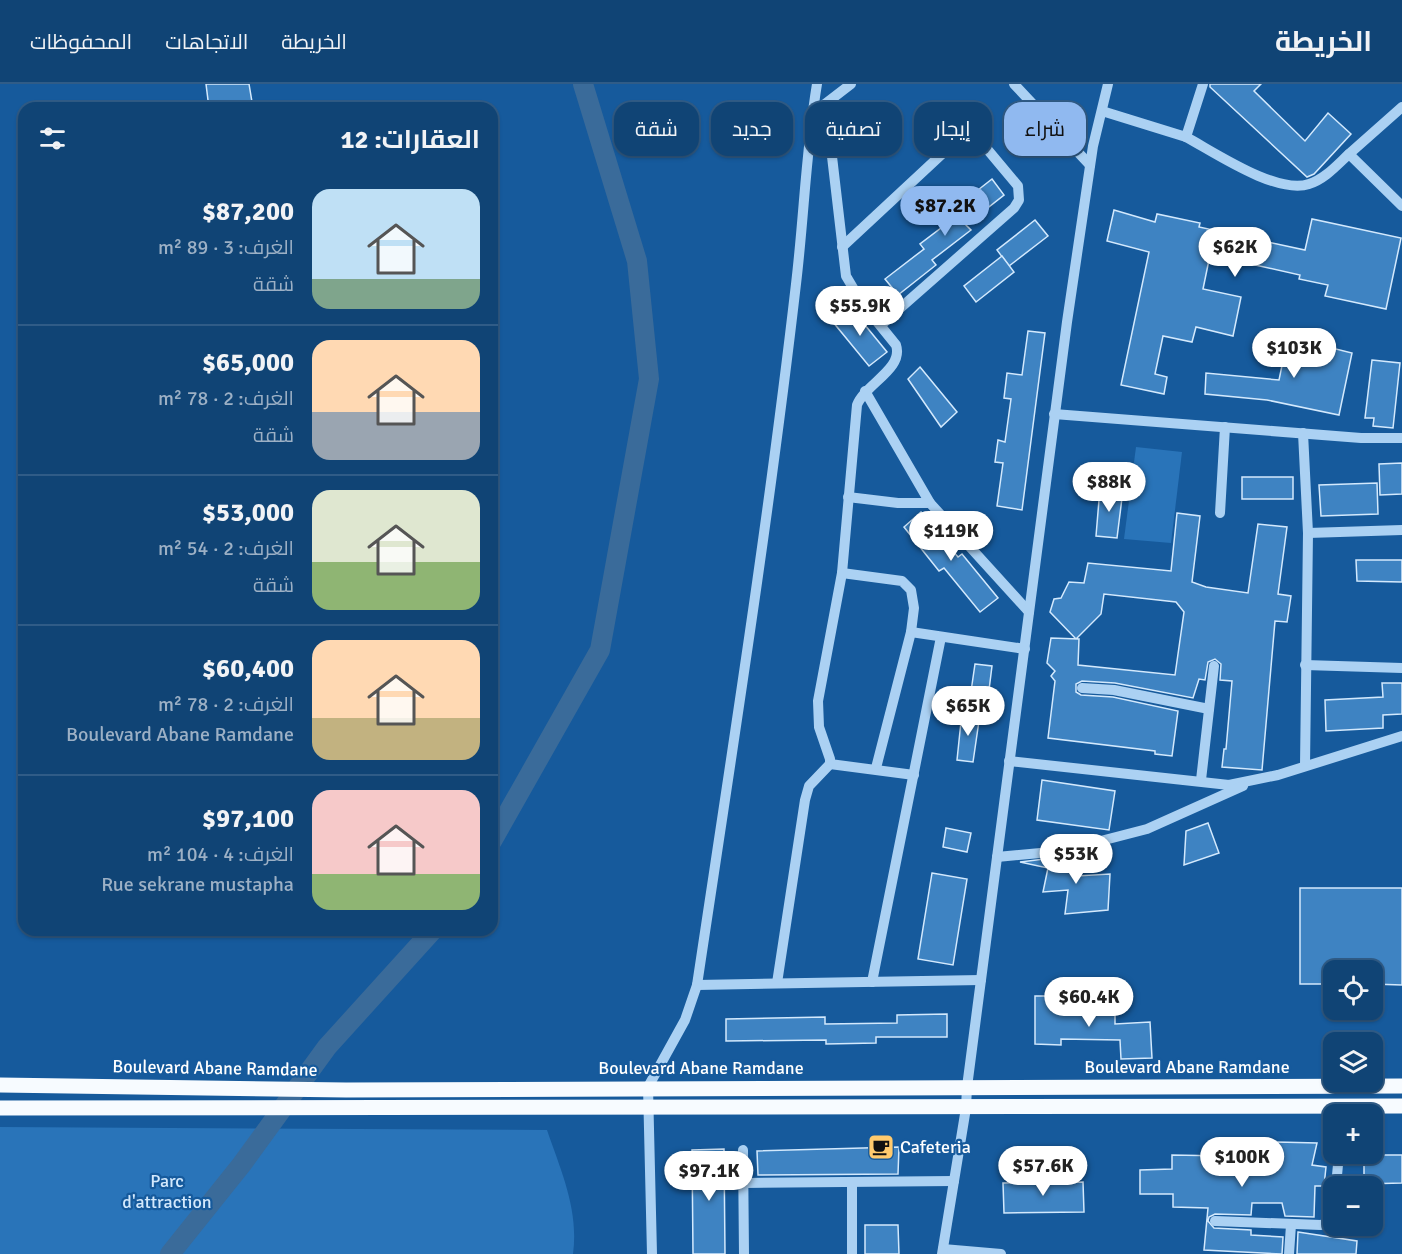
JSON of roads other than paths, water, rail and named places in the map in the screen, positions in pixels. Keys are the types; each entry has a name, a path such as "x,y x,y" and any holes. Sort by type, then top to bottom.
{"main road":[{"name":"Boulevard Abane Ramdane","path":"0,1085 346,1090 648,1087 1402,1086"},
{"path":"0,1108 226,1110 1402,1106"}],"street":[{"path":"814,102 817,84"},
{"path":"828,102 851,84"},
{"path":"1001,1254 943,1252 966,1108 1054,414 1090,165 1108,84"},
{"path":"1186,137 1203,84"},
{"path":"1016,85 1090,165"},
{"path":"1102,111 1186,137 1259,176 1296,186 1310,184 1325,175 1402,107"},
{"path":"842,247 957,140 970,138 982,143 1018,186 1020,195 1014,208 881,325"},
{"path":"1349,154 1402,206"},
{"path":"652,1254 648,1087 685,1020 697,985 748,641 797,283 807,156"},
{"path":"777,983 805,800 809,786 830,764 830,755 819,727 818,701 842,573 856,411 865,390 897,358 896,345 862,303 846,276 832,156"},
{"path":"865,390 930,503 1029,612"},
{"path":"1054,414 1361,438 1402,438"},
{"path":"1220,513 1225,427"},
{"path":"1304,433 1308,534 1305,766"},
{"path":"848,497 898,503 930,503"},
{"path":"1308,534 1402,530"},
{"path":"842,573 887,577 907,584 914,597 911,632 876,768"},
{"path":"911,632 1025,649"},
{"path":"872,982 941,637"},
{"path":"1201,780 1214,666"},
{"path":"1305,666 1402,668"},
{"path":"1082,688 1114,690 1209,709"},
{"path":"997,857 1081,847 1147,829 1249,783 1402,736"},
{"path":"1009,761 1229,784 1249,783"},
{"path":"830,764 876,768 914,775"},
{"path":"697,985 981,980"},
{"path":"743,1150 744,1254"},
{"path":"743,1183 954,1181"},
{"path":"852,1182 852,1254"},
{"path":"1215,1221 1323,1224"},
{"path":"1289,1254 1291,1225"}],"waterway":[{"path":"498,830 600,650 649,379 637,261 583,84"},
{"path":"170,1254 242,1164 327,1047 428,936"}],"place":[{"name":"Cafeteria","path":"881,1147"}],"park label":[{"name":"Parc d'attraction","path":"167,1191"}]}
